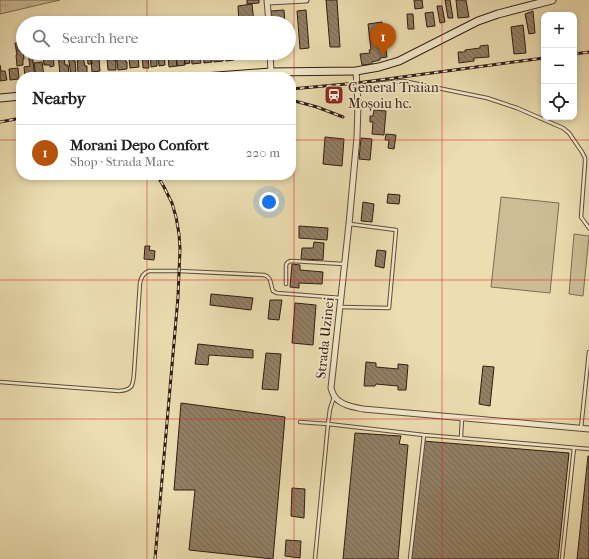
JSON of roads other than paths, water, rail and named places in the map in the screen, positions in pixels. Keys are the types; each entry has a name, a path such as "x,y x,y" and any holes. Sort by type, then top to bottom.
{"main road":[{"path":"271,72 356,71 379,68 389,65 469,25 512,10 552,0"},
{"path":"0,98 16,96"}],"street":[{"path":"269,16 268,1 306,0"},
{"path":"270,60 271,72"},
{"name":"Strada Uzinei","path":"356,71 358,104 357,137 332,388 334,397 341,403 363,409 589,429"}],"lane":[{"path":"357,86 403,81 480,96 517,108 563,128 569,133 585,158 581,217 589,228"},
{"path":"340,307 389,308 396,230 349,224"},
{"path":"286,284 286,265 292,260 345,264"},
{"path":"0,382 119,391 126,391 130,389 134,374 140,283 142,275 149,271 264,275 268,276 271,280 273,291 277,293 341,298"},
{"path":"581,429 589,352"},
{"path":"315,559 328,424 330,409 334,397"},
{"path":"461,437 462,418"},
{"path":"300,422 424,435 589,449"},
{"path":"410,559 424,435"},
{"path":"562,559 574,448"}],"railway":[{"path":"577,54 589,52"},
{"path":"296,89 357,83 541,58"},
{"path":"296,101 317,107 343,117"},
{"path":"0,122 16,119"},
{"path":"155,559 178,297 180,249 179,234 172,203 160,180"}],"place":[{"name":"Morani Depo Confort","path":"383,56"},
{"name":"General Traian Moșoiu hc.","path":"334,95"}]}
